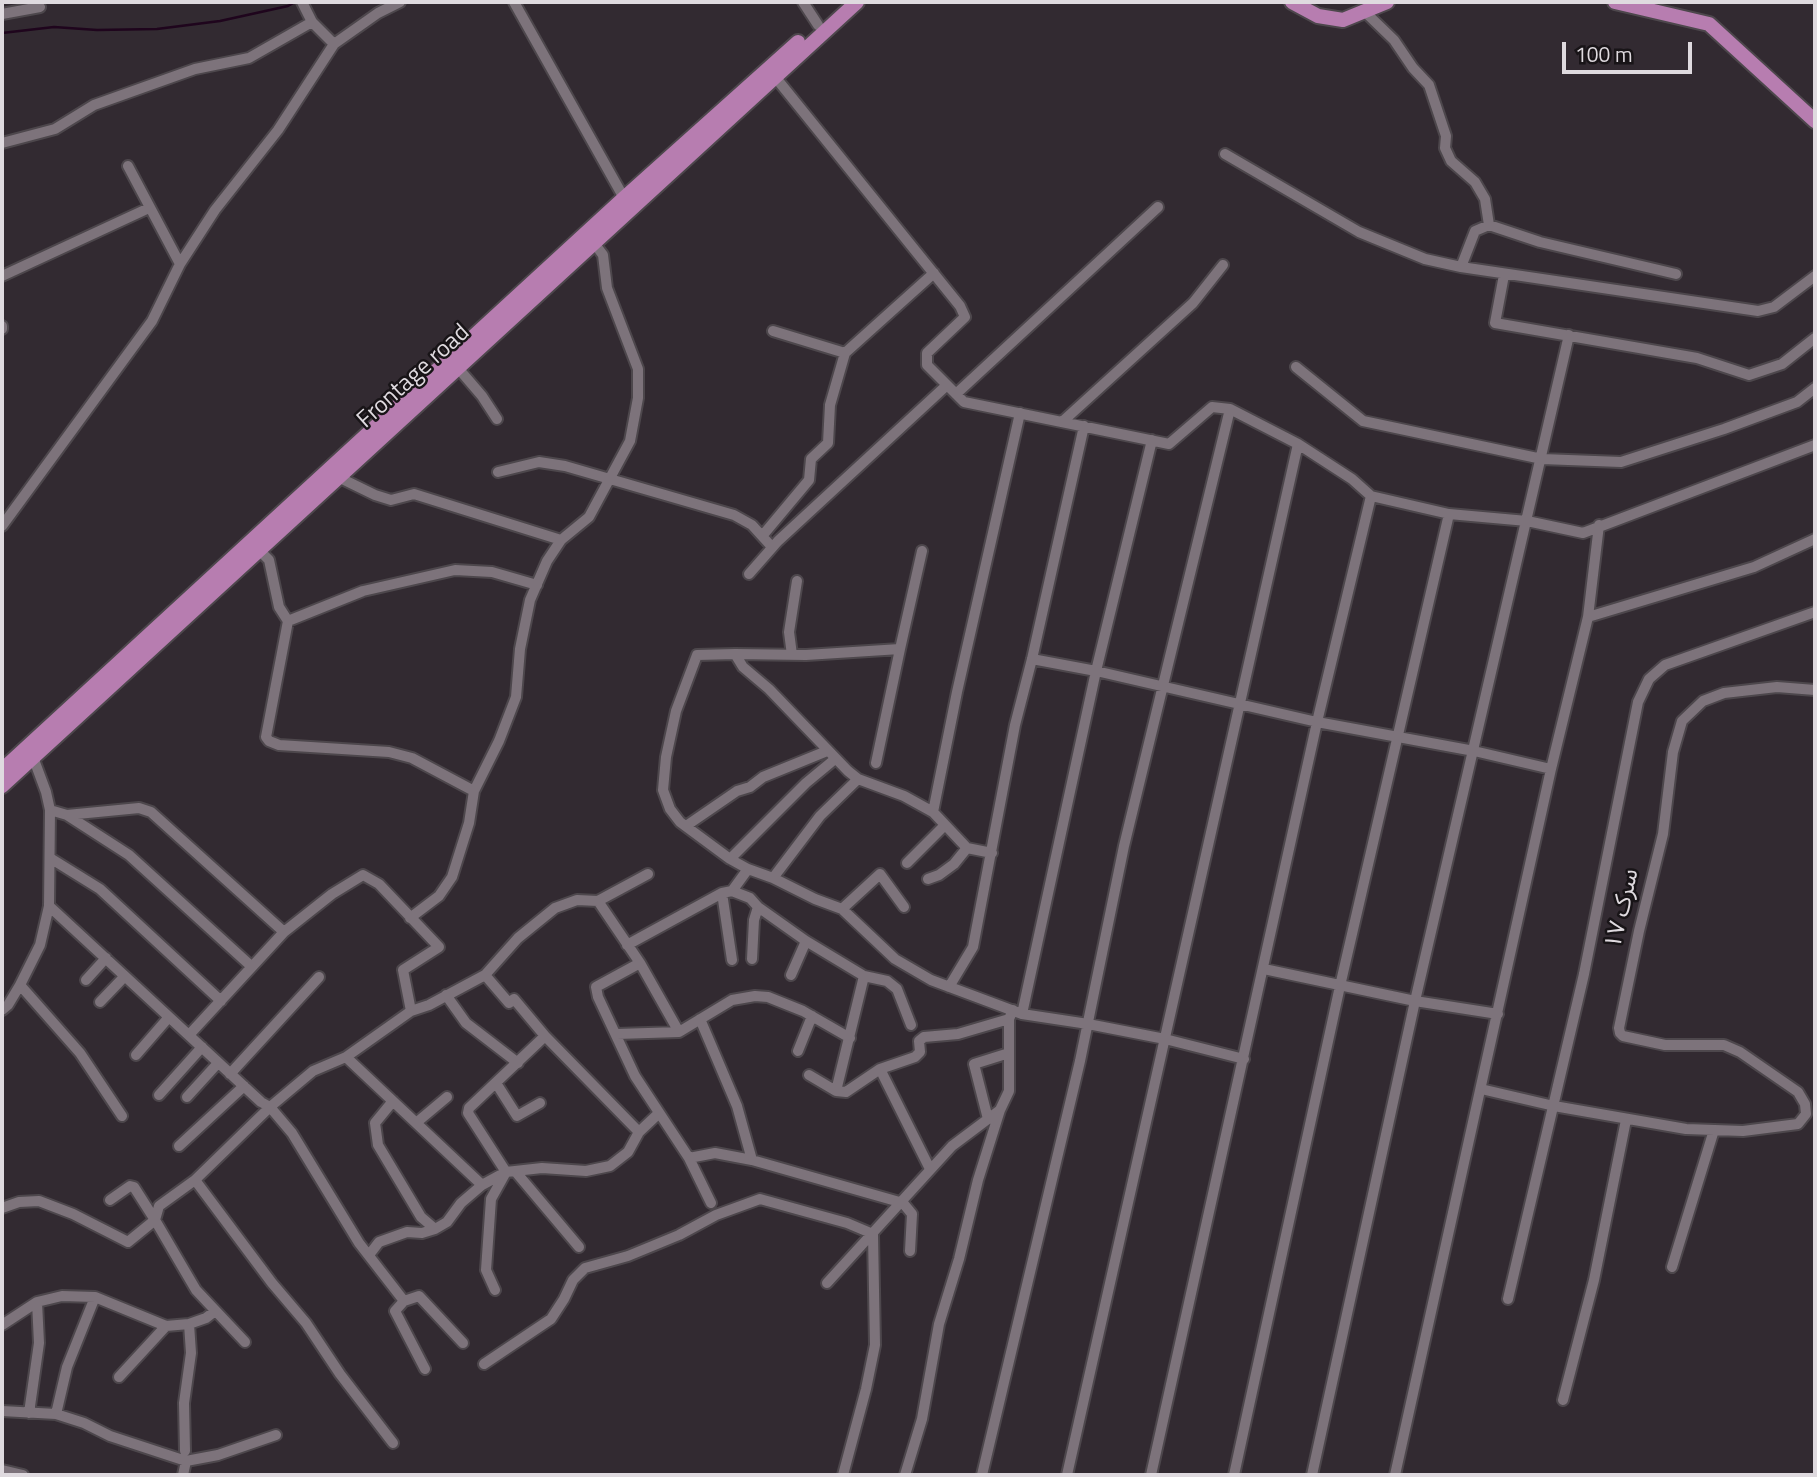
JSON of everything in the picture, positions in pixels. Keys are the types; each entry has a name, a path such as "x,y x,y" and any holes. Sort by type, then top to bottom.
{"main road":[{"path":"2,770 29,752 334,474 624,198 771,73 844,2"},
{"name":"Frontage road","path":"2,786 29,752 259,550 334,474 458,368 594,243 771,73 858,2"},
{"path":"1292,2 1318,16 1343,20 1387,2"},
{"path":"1615,2 1709,24 1815,121"}],"street":[{"path":"2,526 152,321 180,264 215,210 278,130 334,44 378,13 400,2"},
{"path":"514,2 624,198"},
{"path":"803,2 818,26"},
{"path":"303,5 312,22 334,44"},
{"path":"2,15 40,7"},
{"path":"1363,10 1394,40 1413,68 1429,85 1446,136 1445,148 1451,161 1475,182 1485,199 1489,225"},
{"path":"2,142 55,130 94,105 195,69 249,58 312,22"},
{"path":"771,73 960,306 965,317 926,353 927,365 964,402 1169,444 1212,407 1230,409 1298,444 1352,479 1371,496 1449,514 1527,521 1583,533 1814,449"},
{"path":"1225,154 1359,232 1425,259 1461,267 1758,311 1774,307 1815,276"},
{"path":"128,166 180,264"},
{"path":"2,276 149,208"},
{"path":"956,394 1158,208"},
{"path":"1461,267 1475,231 1489,225 1540,243 1676,274"},
{"path":"410,918 439,895 452,877 469,823 474,791 499,741 516,697 520,649 530,600 555,548 589,517 630,441 638,398 638,369 607,288 603,255 594,243"},
{"path":"1062,422 1193,303 1223,265"},
{"path":"763,535 809,480 811,459 828,443 830,405 845,353 934,273"},
{"path":"1504,275 1495,323 1697,358 1749,374 1782,364 1815,338"},
{"path":"773,331 845,353"},
{"path":"1312,1475 1415,1001 1569,335"},
{"path":"458,368 497,419"},
{"path":"1296,368 1363,421 1542,459 1621,462 1797,402 1815,388"},
{"path":"749,574 772,547 947,385"},
{"path":"982,1475 1088,1024 1124,846 1230,409"},
{"path":"933,812 954,705 1020,413"},
{"path":"949,987 973,947 992,853 1004,774 1084,426"},
{"path":"905,1475 922,1419 939,1324 959,1259 978,1180 1000,1110 1009,1091 1009,1054 1014,1015 1152,440"},
{"path":"1067,1475 1298,444"},
{"path":"498,472 539,461 565,466 609,481 734,515 752,525 772,547"},
{"path":"334,474 391,500 414,494 561,540"},
{"path":"1151,1475 1317,722 1371,496"},
{"path":"1234,1475 1339,986 1449,514"},
{"path":"1395,1475 1551,769 1588,617 1600,525"},
{"path":"1588,617 1754,567 1815,539"},
{"path":"259,550 269,560 279,607 288,621 265,737 279,745 389,752 412,758 474,791"},
{"path":"876,763 922,551"},
{"path":"288,621 363,591 455,570 492,572 537,585"},
{"path":"792,655 789,632 797,581"},
{"path":"1508,1299 1554,1106 1609,855 1639,702 1649,679 1665,665 1815,612"},
{"path":"900,649 792,655 697,655 676,711 666,757 663,790 670,809 686,826 730,859 842,909 895,959 949,987 1014,1015 1088,1024 1165,1039 1244,1059"},
{"path":"735,654 743,667 769,689 831,755 858,779 904,796 933,812 967,848 992,853"},
{"path":"1032,659 1317,722 1474,751 1551,769"},
{"name":"سرک ۱۷","path":"1714,1130 1798,1124 1806,1114 1805,1104 1798,1092 1740,1052 1724,1045 1665,1045 1623,1036 1619,1028 1663,834 1673,752 1682,721 1703,701 1724,693 1777,687 1815,690"},
{"path":"2,1010 20,985 40,945 49,906 50,810 47,793 29,752"},
{"path":"686,826 737,791 750,787 763,776 831,755"},
{"path":"730,859 831,755"},
{"path":"773,878 820,816 858,779"},
{"path":"67,815 139,808 151,812 284,932"},
{"path":"50,810 67,815 129,855 251,966"},
{"path":"907,863 944,826"},
{"path":"928,879 939,875 967,848"},
{"path":"50,858 100,889 221,1001"},
{"path":"627,945 727,892 748,869"},
{"path":"2,1208 19,1202 39,1201 74,1214 128,1242 155,1220 159,1206 195,1180 270,1107 313,1071 346,1057 411,1011 429,1005 485,975 518,938 555,908 577,900 598,901 648,874"},
{"path":"842,909 880,874 904,907"},
{"path":"189,1035 284,932 332,894 363,875 379,884 439,947 403,970 411,1011"},
{"path":"727,892 750,898 758,907 806,942 864,976 887,981 897,989 911,1025"},
{"path":"727,892 732,960"},
{"path":"598,901 639,963 679,1032"},
{"path":"49,906 230,1074 270,1107 292,1133 344,1220 404,1301"},
{"path":"752,958 754,920 758,907"},
{"path":"792,975 806,942"},
{"path":"86,980 106,958"},
{"path":"639,963 596,987 598,997 635,1076 689,1158 711,1203"},
{"path":"1264,969 1415,1001 1498,1014"},
{"path":"485,975 509,1003 514,999 545,1036 639,1132"},
{"path":"100,1002 125,976"},
{"path":"836,1091 864,976"},
{"path":"230,1074 319,977"},
{"path":"20,985 80,1053 122,1116"},
{"path":"446,995 466,1023 518,1063"},
{"path":"617,1034 679,1032 732,1000 755,996 768,998 813,1016 850,1038"},
{"path":"809,1075 836,1091 846,1092 880,1069 915,1057 920,1052 919,1041 924,1037 958,1034 1014,1015"},
{"path":"798,1051 813,1016"},
{"path":"135,1055 169,1017"},
{"path":"699,1019 737,1106 752,1160"},
{"path":"545,1036 468,1111 510,1172 579,1247"},
{"path":"159,1095 202,1047"},
{"path":"988,1119 974,1064 1009,1054"},
{"path":"346,1057 482,1185"},
{"path":"187,1097 218,1063"},
{"path":"880,1069 930,1169"},
{"path":"496,1083 517,1116 540,1103"},
{"path":"179,1146 244,1086"},
{"path":"1481,1088 1626,1120 1686,1129 1714,1130 1672,1268"},
{"path":"416,1123 447,1097"},
{"path":"393,1101 375,1123 378,1145 421,1217 435,1229"},
{"path":"827,1283 903,1203 952,1146 1000,1110"},
{"path":"369,1255 379,1242 407,1231 422,1233 447,1222 461,1203 482,1185 510,1172 542,1168 586,1171 610,1166 628,1152 639,1132 658,1114"},
{"path":"1563,1400 1594,1280 1626,1120"},
{"path":"689,1158 715,1153 752,1160 903,1203 912,1214 910,1251"},
{"path":"495,1290 486,1270 491,1199 510,1172"},
{"path":"195,1180 272,1283 306,1323 393,1443"},
{"path":"110,1200 132,1186 196,1290 245,1342"},
{"path":"484,1364 551,1319 572,1280 585,1268 679,1235 716,1215 760,1199 808,1211 873,1234"},
{"path":"843,1475 875,1345 873,1234"},
{"path":"2,1322 37,1302 62,1296 95,1297 166,1326 189,1324 206,1318 215,1311"},
{"path":"425,1369 395,1311 404,1301 419,1296 463,1343"},
{"path":"56,1414 67,1367 95,1297"},
{"path":"29,1413 39,1343 37,1302"},
{"path":"183,1475 184,1403 191,1353 189,1324"},
{"path":"119,1377 166,1326"},
{"path":"2,1411 56,1414 84,1423 110,1436 185,1456 218,1455 276,1435"},
{"path":"2,1470 23,1475"}],"waterway":[{"path":"2,33 54,27 97,30 157,29 220,21 288,6 295,2"}]}
